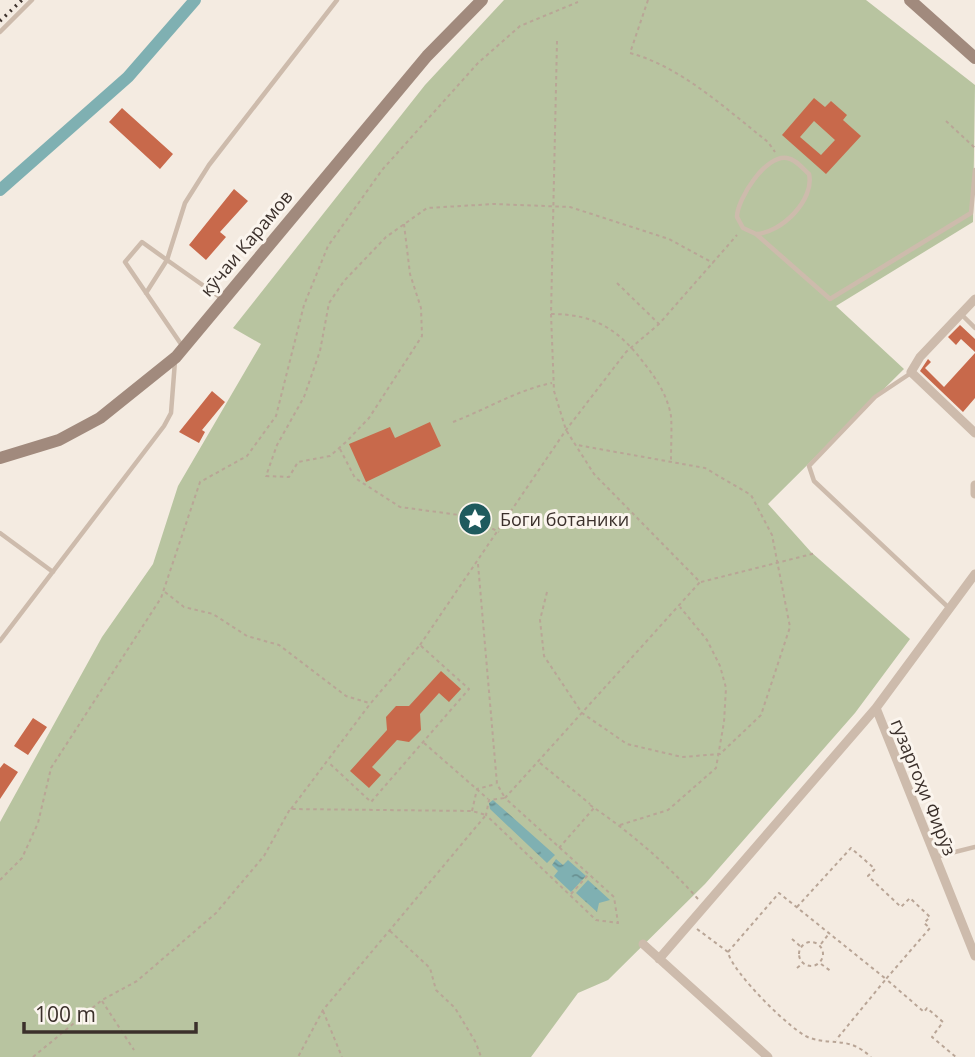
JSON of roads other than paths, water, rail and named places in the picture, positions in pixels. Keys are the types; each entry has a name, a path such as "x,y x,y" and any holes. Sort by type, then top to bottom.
{"main road":[{"name":"кӯчаи Карамов","path":"0,457 59,440 100,418 179,352 427,56 482,0"},
{"path":"910,0 975,58"}],"street":[{"path":"975,299 920,357 911,372 975,433"},
{"path":"975,485 975,494"},
{"path":"659,959 876,708 975,574"},
{"name":"гузаргоҳи Фирӯз","path":"876,708 972,941 975,956"},
{"path":"643,944 768,1057"}],"lane":[{"path":"0,32 32,0"},
{"path":"146,293 167,260 181,211 209,165 337,0"},
{"path":"756,234 770,232 782,225 810,188 810,174 792,159 779,158 770,163 742,197 737,217 743,228 756,234 830,299 971,214 975,170"},
{"path":"0,641 164,426 171,413 179,352 126,260 142,242 221,299"},
{"path":"962,315 975,328"},
{"path":"911,372 875,397 809,466 809,472 814,481 949,608"},
{"path":"0,533 52,572"},
{"path":"935,856 975,847"}],"water":[{"path":"493,800 555,855 547,863 490,809 489,803"},
{"path":"556,859 563,865 568,860 586,876 571,892 554,876 558,871 552,865"},
{"path":"588,880 610,900 599,903 597,912 576,893"}],"waterway":[{"path":"0,190 128,77 195,0"}],"railway":[{"path":"0,21 22,0"}],"place":[{"name":"Боги ботаники","path":"475,519"}]}
